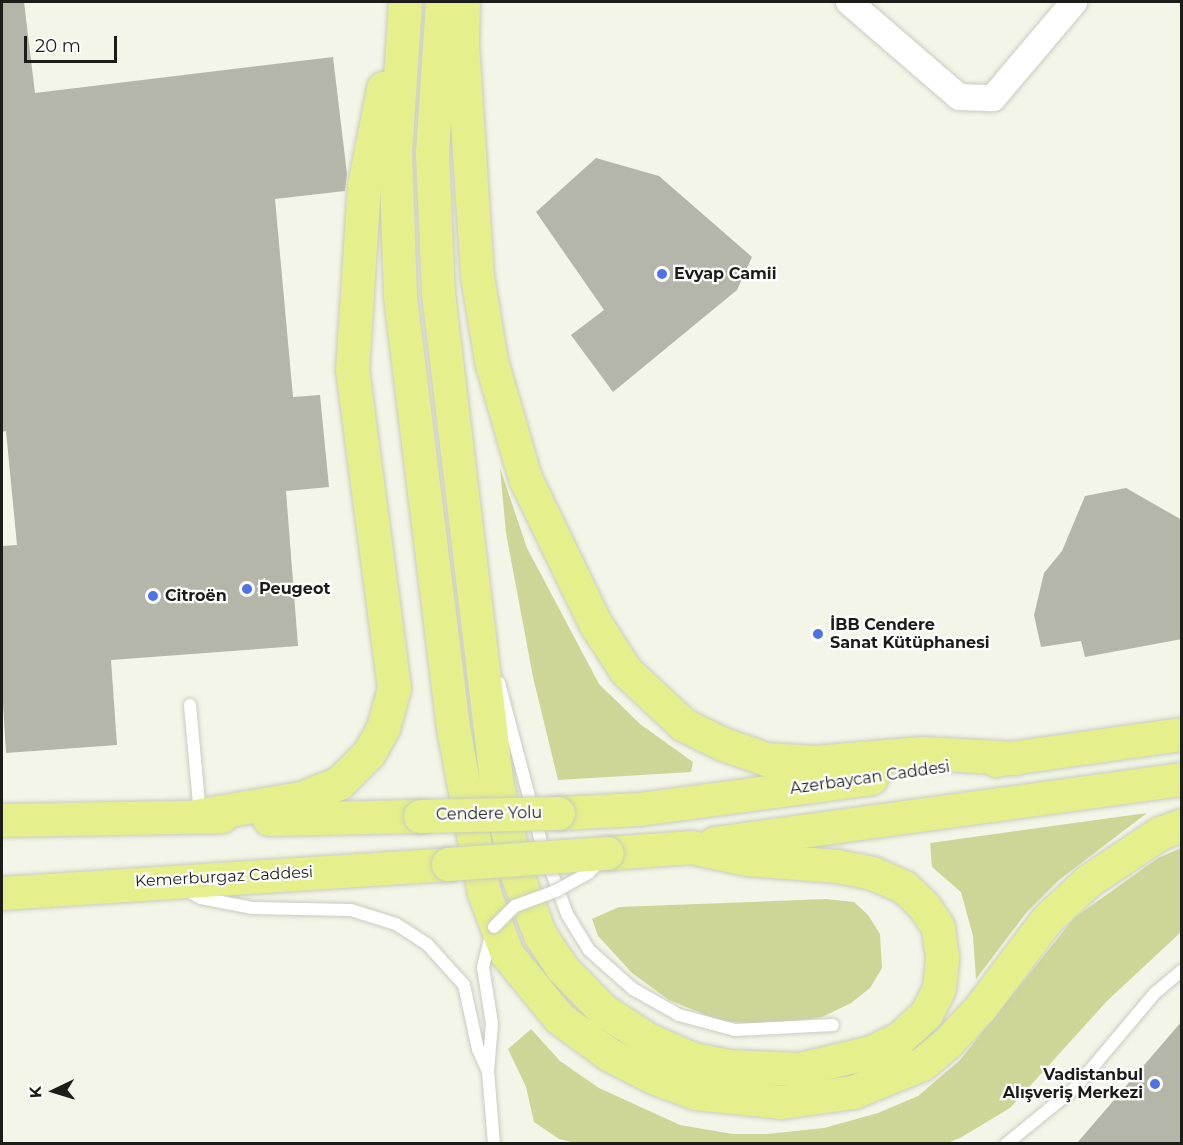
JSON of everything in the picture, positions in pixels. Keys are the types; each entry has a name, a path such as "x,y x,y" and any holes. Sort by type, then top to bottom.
{"main road":[{"path":"442,2 432,154 437,281 495,770 518,877 540,935 570,976 603,1010 649,1040 693,1059 728,1066 768,1070 832,1063 871,1052 900,1038 926,1014 939,988 942,957 938,927 924,906 904,887 873,873 838,866 746,859 691,847"},
{"path":"463,2 477,276 491,361 525,478 595,623 626,671 684,725 766,759 814,762 922,753 1016,758"},
{"path":"2,820 200,815 301,798 339,783 369,753 383,728 394,688 352,370 364,185 377,111 403,15"},
{"path":"403,15 395,152 400,296 456,745 484,893 507,954 559,1018 627,1064 696,1093 781,1102 853,1092 921,1064 948,1042 980,1008 1047,919 1088,881 1160,833 1182,825"},
{"name":"Azerbaycan Caddesi","path":"558,813 639,809 1182,734"},
{"path":"691,847 1182,779"},
{"name":"Cendere Yolu","path":"200,815 257,819 558,813"},
{"name":"Kemerburgaz Caddesi","path":"2,893 168,880 691,847"}],"street":[{"path":"849,2 959,97 993,98 1074,2"}],"lane":[{"path":"467,537 504,704 542,846 567,914 589,950 633,988 679,1015 735,1030 833,1025"},
{"path":"190,705 200,815"},
{"path":"494,1143 488,1071 492,1024 483,967 494,927 515,906 556,891 588,873 607,853"},
{"path":"168,880 201,898 253,908 351,910 396,924 427,944 464,986 478,1049 488,1071"},
{"path":"1006,1143 1075,1088 1155,993 1182,970"}],"green space":[{"path":"500,468 527,548 599,684 640,724 693,762 691,772 558,780 533,677 506,533"},
{"path":"1147,813 1059,880 1026,913 976,979 973,936 961,892 932,867 930,843"},
{"path":"1181,848 1181,932 1107,1001 1010,1108 960,1138 944,1144 580,1144 559,1139 534,1122 526,1087 508,1049 531,1029 560,1061 599,1088 680,1125 733,1134 767,1134 824,1128 878,1113 918,1096 960,1060 1074,918 1158,858"},
{"path":"826,899 854,902 868,915 880,934 882,968 870,988 851,1003 822,1017 770,1025 721,1021 669,1000 632,973 598,936 592,919 619,907"}],"building":[{"path":"2,2 24,2 35,93 333,57 347,174 345,191 275,199 293,397 320,395 329,487 286,491 298,646 111,660 117,745 6,753 2,687 2,546 17,545 6,431 2,432"},
{"name":"Evyap Camii","path":"596,158 659,176 752,257 737,290 613,392 571,335 604,310 536,212"},
{"path":"1126,488 1182,520 1182,639 1085,657 1081,641 1041,647 1034,615 1044,573 1062,551 1085,496"},
{"name":"Vadistanbul Alışveriş Merkezi","path":"1182,1021 1182,1143 1077,1143"}],"place":[{"name":"Evyap Camii","path":"662,274"},
{"name":"Peugeot","path":"247,589"},
{"name":"Citroën","path":"153,596"},
{"name":"İBB Cendere Sanat Kütüphanesi","path":"818,634"},
{"name":"Vadistanbul Alışveriş Merkezi","path":"1155,1084"}]}
